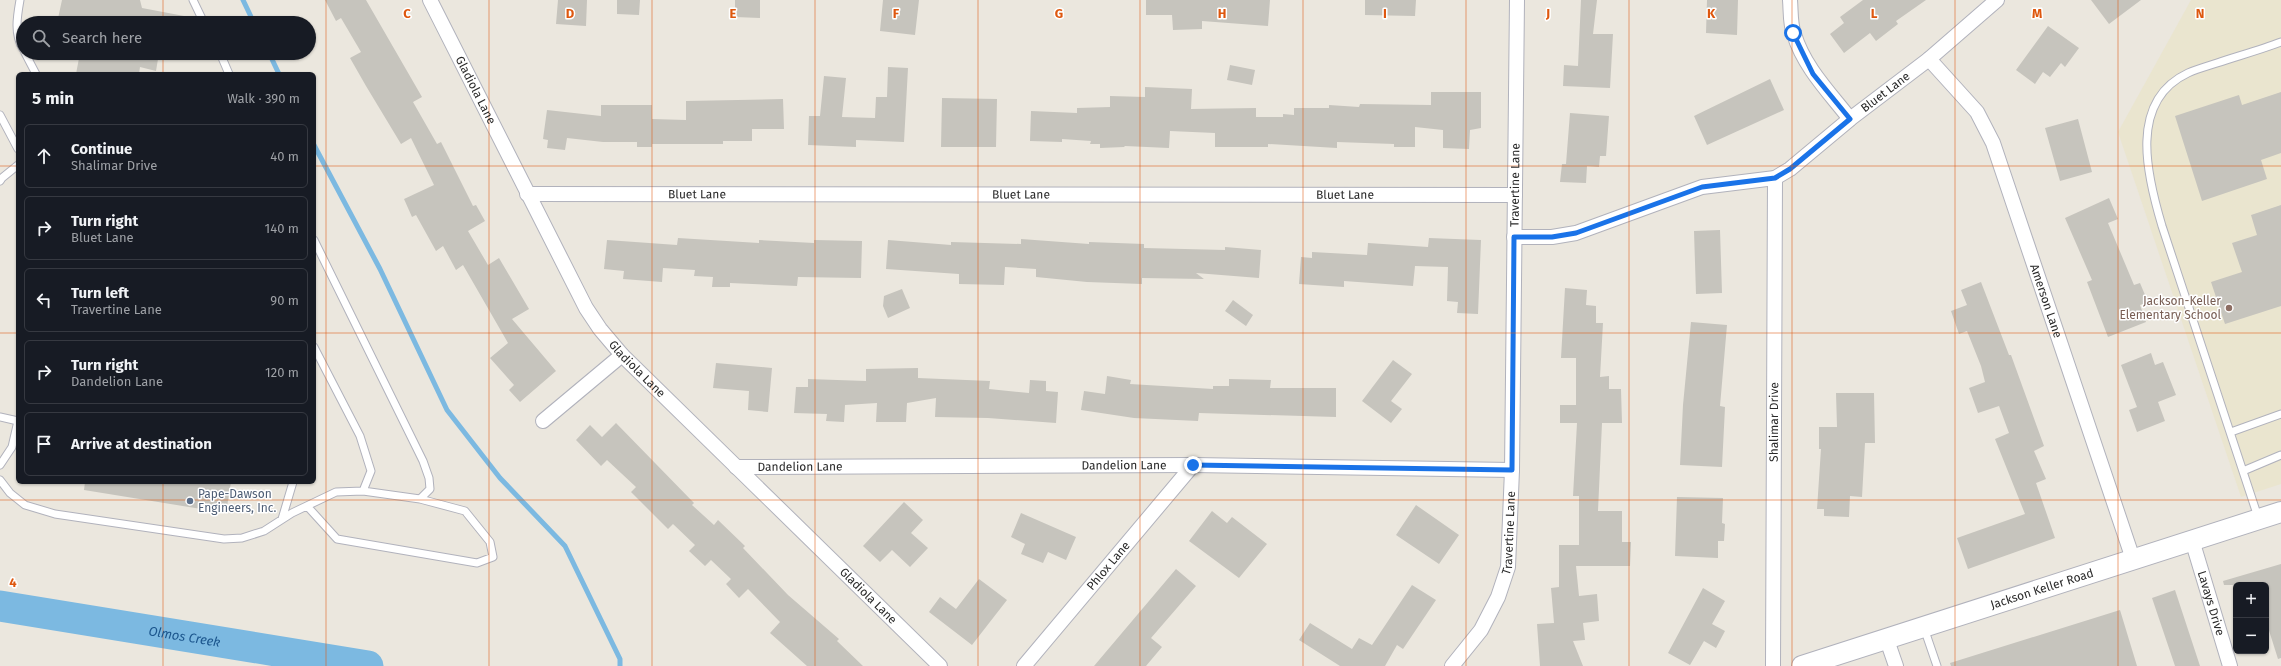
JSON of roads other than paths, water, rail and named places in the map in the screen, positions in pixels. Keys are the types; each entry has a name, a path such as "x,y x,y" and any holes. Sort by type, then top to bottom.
{"main road":[{"name":"Jackson Keller Road","path":"1802,666 1924,628 2133,558 2281,512"}],"street":[{"name":"Gladiola Lane","path":"430,0 527,194 586,308 600,329 622,355 940,666"},
{"name":"Travertine Lane","path":"1452,666 1481,630 1498,597 1508,567 1512,470 1516,0"},
{"path":"1790,0 1793,33 1804,58 1813,74 1850,119"},
{"name":"Bluet Lane","path":"1514,237 1552,237 1576,233 1702,187 1775,178 1790,169 1850,119 1930,59 1997,0"},
{"name":"Amerson Lane","path":"1930,59 1977,112 1993,144 2133,558"},
{"name":"Shalimar Drive","path":"1773,666 1775,178"},
{"name":"Bluet Lane","path":"527,194 1515,195"},
{"path":"543,421 622,355"},
{"name":"Dandelion Lane","path":"736,467 1193,465 1512,470"},
{"name":"Phlox Lane","path":"1024,666 1193,465"},
{"name":"Lavays Drive","path":"2192,540 2230,666"},
{"path":"1887,640 1896,666"}],"lane":[{"path":"17,16 20,0"},
{"path":"193,0 201,16"},
{"path":"2259,519 2152,193 2146,145 2151,111 2170,85 2188,73 2281,42"},
{"path":"29,60 35,72"},
{"path":"223,60 229,72"},
{"path":"0,115 16,144"},
{"path":"0,181 16,167"},
{"path":"316,244 423,461 429,478 430,489 420,499"},
{"path":"316,351 360,436 371,471 363,491"},
{"path":"2231,432 2281,414"},
{"path":"0,417 16,421"},
{"path":"0,465 12,447 16,430"},
{"path":"2243,470 2281,455"},
{"path":"0,480 10,493 25,505 54,514 224,539 242,538 264,531 282,519 307,506 336,492 363,491 420,499 465,511 490,542 493,558 477,564 337,539 307,506"},
{"path":"282,519 292,484"},
{"path":"1924,628 1937,666"}],"waterway":[{"path":"243,0 251,16"},
{"path":"272,60 278,72"},
{"path":"316,149 380,269 447,410 500,478 565,546 620,659 620,666"},
{"name":"Olmos Creek","path":"0,606 368,666"}],"place":[{"name":"Jackson-Keller Elementary School","path":"2229,308"},
{"name":"Pape-Dawson Engineers, Inc.","path":"190,501"}]}
